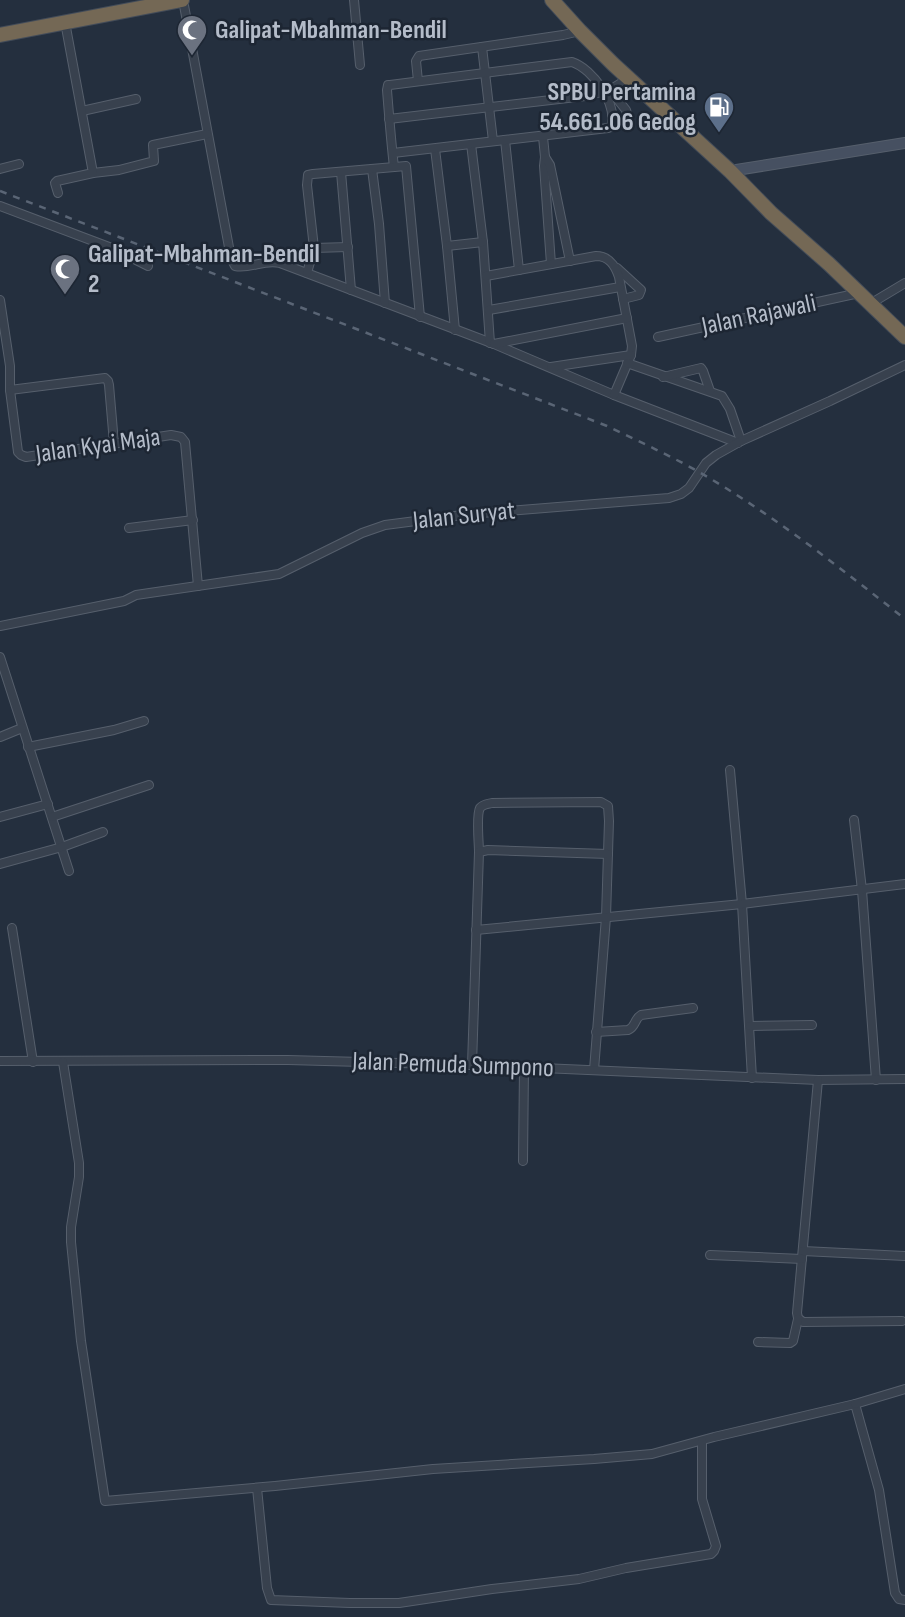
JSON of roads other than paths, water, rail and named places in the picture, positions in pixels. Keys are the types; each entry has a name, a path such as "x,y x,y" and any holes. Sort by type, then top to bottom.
{"highway":[{"path":"0,36 183,0"},
{"path":"552,0 627,79 730,171 771,213 905,337"}],"street":[{"path":"183,0 231,258 235,266 274,261 492,343 614,395 740,442"},
{"path":"354,0 360,65"},
{"path":"65,22 93,173"},
{"path":"418,81 416,61 419,56 563,36 580,31"},
{"path":"482,47 493,141"},
{"path":"393,153 611,127 628,118 626,110 610,90 572,62 388,86 394,167"},
{"path":"389,119 573,97 610,90 627,79"},
{"path":"610,90 611,127"},
{"path":"82,111 136,99"},
{"path":"58,193 55,183 57,181 154,161 153,145 207,134"},
{"path":"543,136 551,264"},
{"path":"505,140 519,270"},
{"path":"730,171 905,143"},
{"path":"471,144 492,343"},
{"path":"435,149 455,330"},
{"path":"404,152 420,317"},
{"path":"545,157 550,165 570,261"},
{"path":"0,169 19,164"},
{"path":"307,274 313,248 308,175 406,166"},
{"path":"372,169 380,224 386,303"},
{"path":"341,172 351,290"},
{"path":"0,206 133,256 148,265"},
{"path":"447,246 483,243"},
{"path":"313,248 348,247"},
{"path":"486,276 601,256 640,290 639,295 623,299"},
{"path":"614,395 632,346 615,266"},
{"path":"870,304 905,283"},
{"path":"489,310 620,287"},
{"name":"Jalan Rajawali","path":"658,337 859,293"},
{"name":"Jalan Kyai Maja","path":"0,300 10,366 10,390 18,452 26,457 171,435 181,437 188,454 198,586"},
{"path":"492,343 627,318"},
{"path":"549,368 629,359 663,377 722,397 740,442"},
{"name":"Jalan Suryat","path":"0,626 124,601 136,595 279,574 362,533 385,525 470,514 669,498 690,488 706,463 716,455 905,365"},
{"path":"0,368 10,366"},
{"path":"663,377 701,368 710,391"},
{"path":"10,390 105,378 109,385 114,443"},
{"path":"129,528 193,520"},
{"path":"0,657 69,871"},
{"path":"28,747 114,730 144,721"},
{"path":"0,737 22,728"},
{"path":"730,770 742,904 752,1078"},
{"path":"52,817 149,785"},
{"path":"472,1065 480,809 492,803 601,802 609,808 608,854 594,1070"},
{"path":"0,817 48,804"},
{"path":"853,820 862,890 876,1080"},
{"path":"0,864 62,847 103,832"},
{"path":"480,852 488,850 608,854"},
{"path":"476,930 742,904 905,884"},
{"path":"12,928 33,1062"},
{"path":"596,1032 628,1030 633,1028 641,1015 693,1008"},
{"path":"750,1026 812,1024"},
{"name":"Jalan Pemuda Sumpono","path":"0,1061 288,1060 524,1067 752,1078 905,1079"},
{"path":"63,1062 79,1163 71,1227 74,1289 105,1501 433,1469 652,1454 905,1389"},
{"path":"523,1161 524,1067"},
{"path":"758,1342 790,1343 798,1320 818,1080"},
{"path":"710,1255 905,1256"},
{"path":"798,1320 902,1321"},
{"path":"855,1404 879,1490 894,1589 899,1599 905,1600"},
{"path":"257,1488 268,1595 271,1600 399,1603 579,1579 626,1568 712,1554 715,1544 701,1495 702,1441"}],"railway":[{"path":"0,191 607,426 688,466 753,505 905,619"}],"place":[{"name":"Galipat-Mbahman-Bendil","path":"192,57"},
{"name":"SPBU Pertamina 54.661.06 Gedog","path":"719,134"},
{"name":"Galipat-Mbahman-Bendil 2","path":"65,296"}]}
